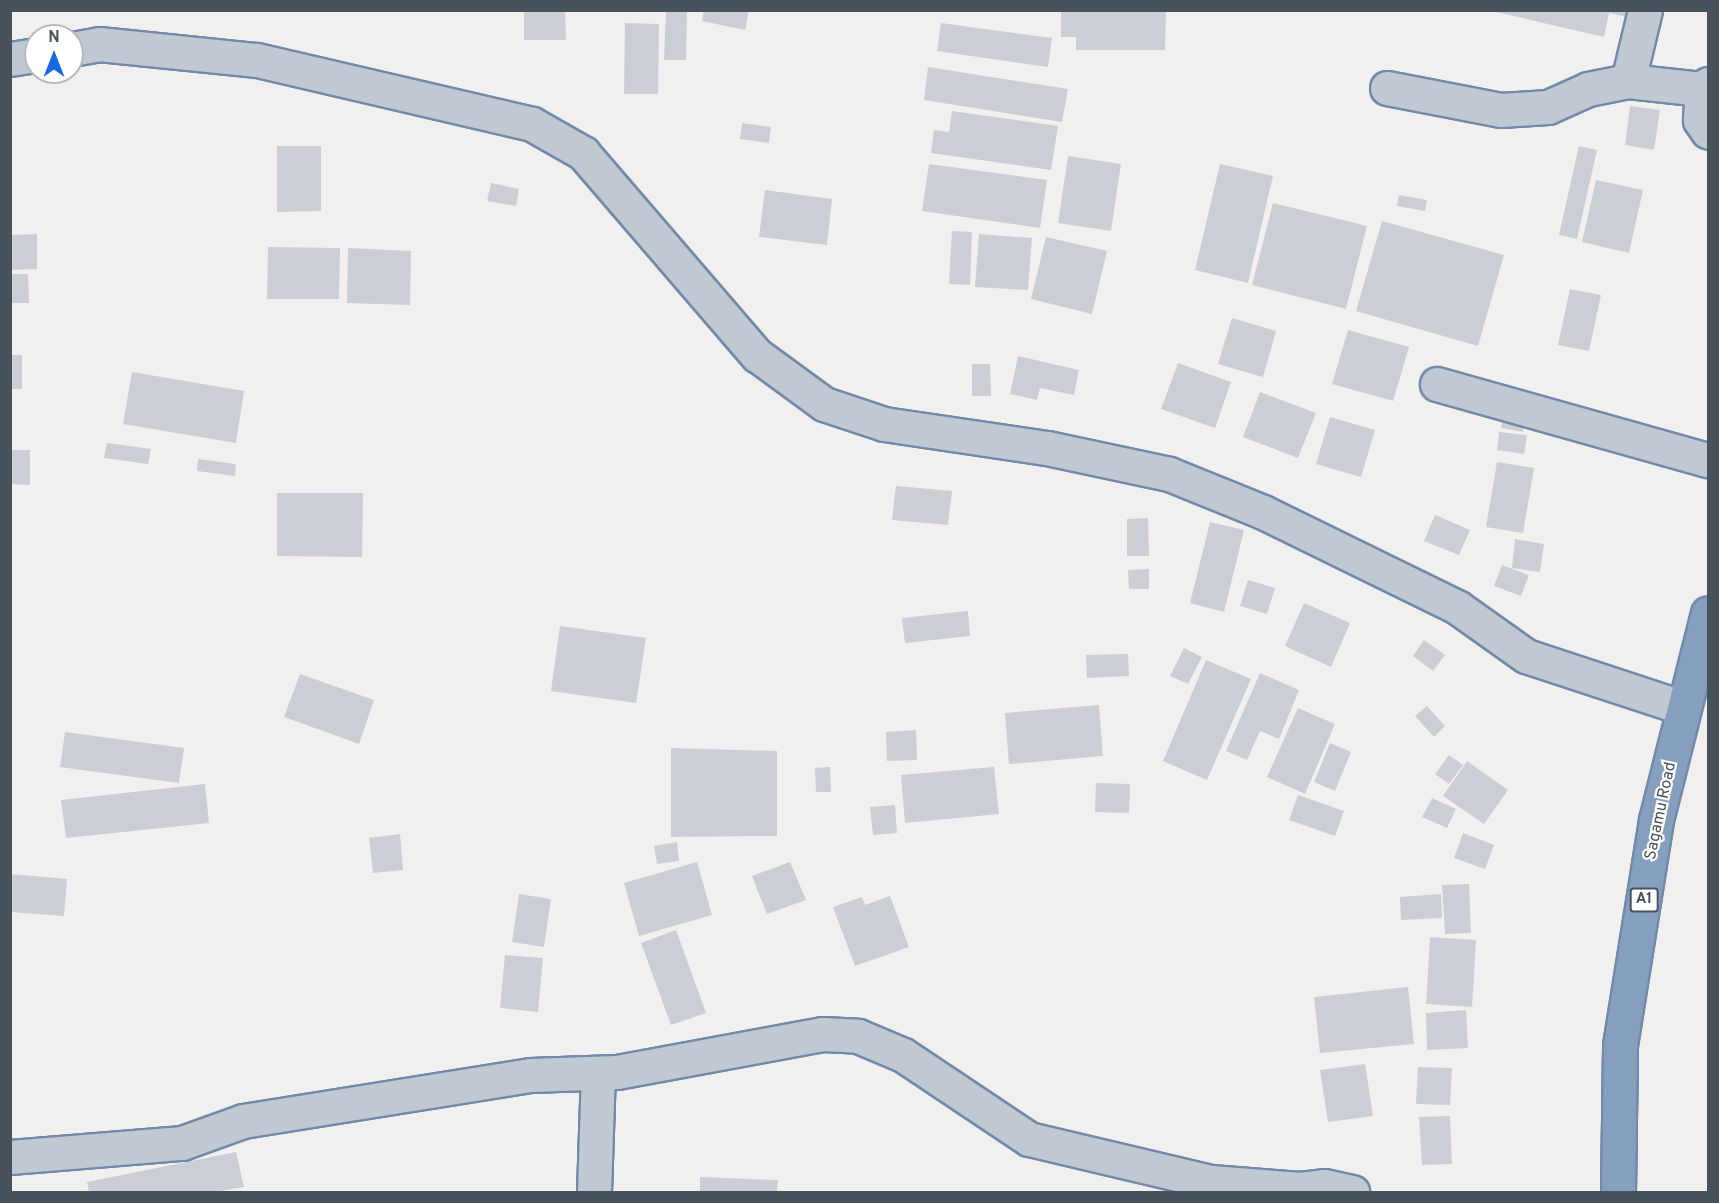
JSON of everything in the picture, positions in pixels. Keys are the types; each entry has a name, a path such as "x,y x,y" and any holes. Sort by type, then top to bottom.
{"highway":[{"name":"Sagamu Road","path":"1617,1192 1620,1045 1656,820 1708,613"}],"street":[{"path":"1628,81 1645,10"},
{"path":"84,47 99,44 257,60 532,124 583,153 757,355 824,404 884,424 1047,448 1169,474 1263,512 1457,607 1526,656 1684,708"},
{"path":"1388,88 1501,110 1548,107 1588,89 1628,81 1705,87 1700,120 1708,132"},
{"path":"1437,384 1708,460"},
{"path":"10,1157 182,1143 243,1120 530,1075 598,1073 823,1034 858,1036 903,1054 1029,1139 1211,1182 1268,1188 1324,1186 1352,1192"},
{"path":"594,1192 598,1073"}],"building":[{"path":"524,10 565,10 566,40 524,40"},
{"path":"666,10 687,10 686,60 664,60"},
{"path":"704,10 749,10 745,30 702,21"},
{"path":"1061,10 1166,10 1165,50 1076,50 1076,37 1061,37"},
{"path":"1488,10 1633,10 1632,18 1609,13 1604,37"},
{"path":"625,23 659,24 658,94 624,94"},
{"path":"941,23 1052,38 1048,67 937,51"},
{"path":"928,67 1068,89 1062,122 924,100"},
{"path":"1630,106 1660,110 1654,150 1625,145"},
{"path":"952,111 1058,126 1051,170 931,153 934,130 949,132"},
{"path":"742,123 771,127 769,143 740,139"},
{"path":"277,146 321,146 321,211 277,212"},
{"path":"1579,146 1597,150 1577,239 1559,235"},
{"path":"1068,156 1121,164 1111,231 1058,223"},
{"path":"929,164 1047,180 1040,228 922,211"},
{"path":"1220,164 1273,176 1248,283 1195,270"},
{"path":"1596,180 1643,190 1629,253 1582,242"},
{"path":"491,183 519,189 516,206 487,201"},
{"path":"765,190 832,199 827,245 759,237"},
{"path":"1399,195 1427,200 1425,211 1397,206"},
{"path":"1273,203 1367,226 1346,309 1252,285"},
{"path":"1382,221 1504,255 1478,346 1356,311"},
{"path":"952,231 972,232 970,285 949,284"},
{"path":"37,234 37,269 10,270 10,235"},
{"path":"979,234 1032,238 1028,290 975,287"},
{"path":"1046,237 1107,251 1092,314 1031,299"},
{"path":"268,247 340,248 339,299 267,299"},
{"path":"348,248 411,251 410,305 347,303"},
{"path":"10,274 28,274 29,303 10,303"},
{"path":"1570,289 1601,295 1589,351 1558,345"},
{"path":"1232,318 1276,331 1263,377 1218,364"},
{"path":"1348,330 1409,347 1393,401 1332,384"},
{"path":"10,355 22,355 22,389 10,389"},
{"path":"1018,356 1079,370 1074,395 1040,388 1037,400 1010,394"},
{"path":"1178,363 1231,382 1215,428 1161,409"},
{"path":"972,364 990,364 991,396 972,396"},
{"path":"132,372 244,391 236,443 123,424"},
{"path":"1260,392 1316,413 1298,458 1243,437"},
{"path":"1330,417 1375,430 1361,477 1316,464"},
{"path":"1503,418 1524,421 1523,432 1501,428"},
{"path":"1499,432 1527,435 1524,454 1497,450"},
{"path":"107,443 151,449 148,464 104,458"},
{"path":"10,450 30,450 30,485 10,484"},
{"path":"198,459 236,464 235,476 197,471"},
{"path":"1497,462 1534,468 1523,533 1486,527"},
{"path":"896,486 952,491 948,525 892,520"},
{"path":"277,493 363,493 362,557 277,556"},
{"path":"1435,515 1470,530 1459,555 1424,541"},
{"path":"1148,518 1149,556 1127,556 1127,519"},
{"path":"1210,522 1244,530 1224,612 1190,603"},
{"path":"1515,539 1544,544 1540,572 1512,568"},
{"path":"1502,565 1529,575 1521,596 1494,586"},
{"path":"1149,569 1149,589 1129,589 1128,570"},
{"path":"1248,580 1275,588 1267,614 1240,606"},
{"path":"1304,603 1350,623 1331,667 1285,646"},
{"path":"968,611 970,636 905,643 902,618"},
{"path":"560,626 646,638 636,703 551,691"},
{"path":"1424,640 1445,655 1433,671 1413,656"},
{"path":"1184,648 1202,657 1188,684 1170,676"},
{"path":"1128,654 1129,676 1087,678 1086,655"},
{"path":"1206,660 1251,679 1207,780 1163,761"},
{"path":"1260,673 1299,690 1279,739 1260,731 1247,760 1226,751"},
{"path":"300,674 374,700 359,744 284,717"},
{"path":"1099,705 1103,756 1009,764 1005,713"},
{"path":"1427,706 1445,726 1434,737 1415,716"},
{"path":"1298,708 1335,724 1305,794 1267,777"},
{"path":"916,730 917,760 887,761 886,732"},
{"path":"65,732 184,748 179,783 60,767"},
{"path":"1330,743 1351,752 1335,791 1314,782"},
{"path":"671,748 777,751 777,836 671,837"},
{"path":"1449,755 1463,765 1449,784 1435,774"},
{"path":"1467,761 1508,790 1484,824 1443,796"},
{"path":"830,767 831,792 816,792 815,768"},
{"path":"994,767 999,814 905,823 901,775"},
{"path":"1096,783 1130,784 1129,813 1095,812"},
{"path":"205,784 209,823 66,838 61,800"},
{"path":"1298,795 1344,811 1335,836 1289,820"},
{"path":"1432,798 1456,809 1447,828 1422,817"},
{"path":"895,805 897,833 873,835 870,807"},
{"path":"1463,833 1494,845 1485,869 1454,858"},
{"path":"400,834 403,870 373,873 369,838"},
{"path":"677,842 679,861 657,864 654,846"},
{"path":"697,862 712,915 639,936 624,883"},
{"path":"790,862 806,900 767,914 752,876"},
{"path":"10,874 67,879 64,916 10,912"},
{"path":"1469,884 1471,933 1445,934 1442,885"},
{"path":"519,894 551,899 544,947 512,942"},
{"path":"1441,894 1442,918 1401,920 1400,897"},
{"path":"890,896 909,947 855,966 833,907 862,897 865,905"},
{"path":"676,930 706,1013 671,1025 641,943"},
{"path":"1430,937 1476,940 1472,1007 1426,1004"},
{"path":"505,955 543,958 538,1012 500,1008"},
{"path":"1408,987 1414,1044 1320,1053 1314,997"},
{"path":"1466,1010 1468,1048 1427,1050 1426,1013"},
{"path":"1365,1064 1373,1116 1328,1122 1320,1070"},
{"path":"1418,1067 1452,1068 1450,1105 1416,1104"},
{"path":"1450,1116 1452,1164 1422,1165 1419,1117"},
{"path":"236,1152 244,1187 215,1192 89,1192 87,1182"},
{"path":"700,1177 778,1180 777,1192 700,1192"}]}
